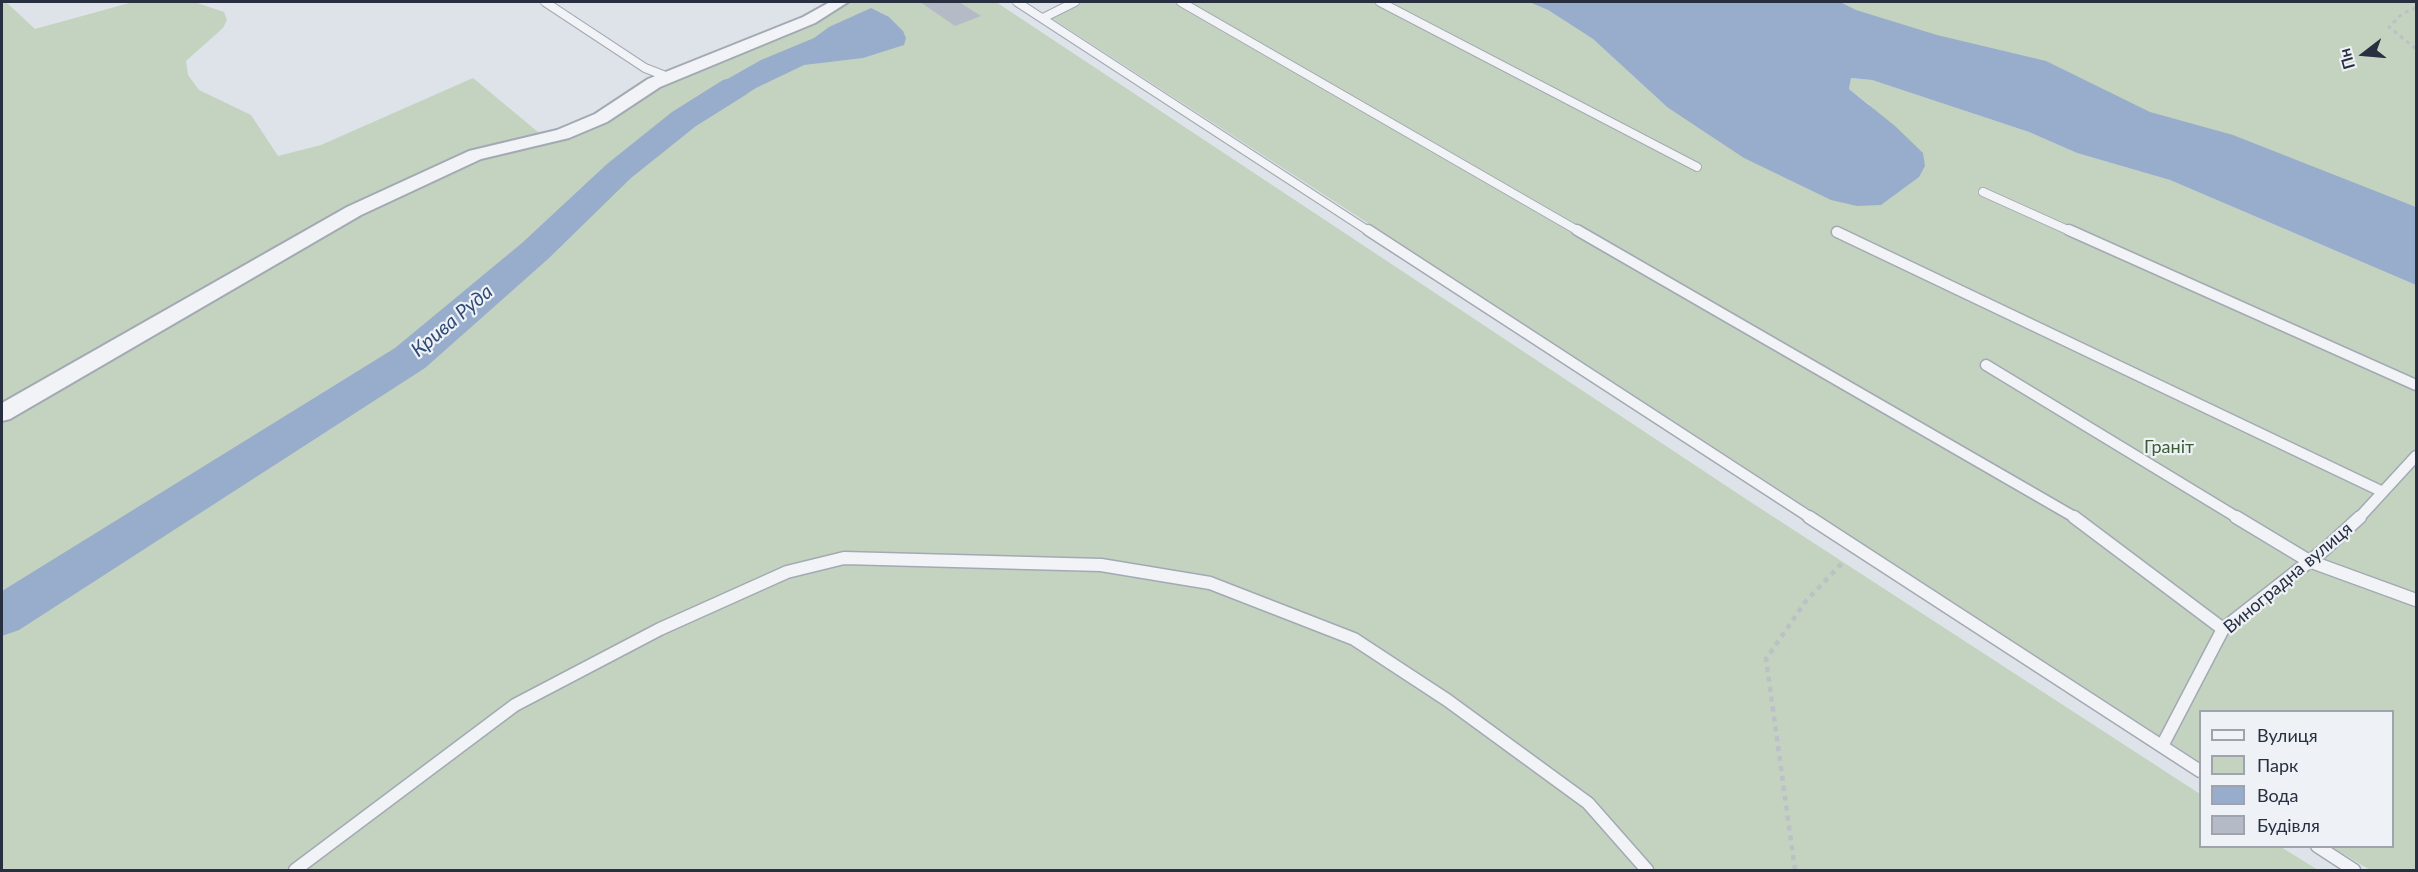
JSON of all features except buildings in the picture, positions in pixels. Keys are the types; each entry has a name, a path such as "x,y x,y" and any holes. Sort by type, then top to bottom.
{"street":[{"path":"2,414 354,211 475,155 572,130 600,118 654,83 809,20 840,2"}],"lane":[{"path":"544,2 645,68 668,77"},
{"path":"1017,2 2199,770"},
{"path":"1043,18 1075,2"},
{"path":"1181,2 2078,519 2223,629"},
{"path":"1380,2 1697,167"},
{"path":"1983,192 2416,385"},
{"path":"1837,232 2383,492"},
{"path":"1986,365 2309,561 2416,600"},
{"name":"Виноградна вулиця","path":"2162,746 2223,629 2358,519 2416,456"},
{"path":"295,870 515,705 660,629 787,572 844,558 1101,565 1210,583 1343,634 1447,700 1588,803 1647,870"},
{"path":"2320,848 2354,870"}],"path":[{"path":"2416,8 2403,13 2389,27 2416,49"},
{"path":"1795,870 1766,659 1806,602 1857,548"}],"green space":[{"path":"2,2 6,2 35,29 133,2 194,2 224,12 227,20 223,28 186,61 188,75 199,90 251,115 278,156 321,145 473,78 550,142 576,136 614,117 643,89 811,18 833,2 996,2 1746,499 2199,793 2199,848 2283,848 2318,870 2,870"},
{"name":"Граніт","path":"1067,2 1529,2 1548,10 1593,39 1667,107 1870,105 1849,89 1851,78 1872,80 2029,132 2077,153 2170,180 2416,285 2416,870 2370,870 2334,848 2394,848 2394,710 2199,710 2199,761 1045,14"},
{"path":"1742,2 2416,2 2416,207 2403,203"}],"water":[{"path":"1529,2 1840,2 1856,10 1937,35 2046,61 2150,112 2233,135 2416,207 2416,285 2170,180 2077,153 2029,132 1872,80 1851,78 1849,89 1895,126 1923,153 1925,166 1919,177 1881,205 1857,206 1831,200 1744,158 1667,107 1593,39 1548,10"},
{"path":"871,8 889,17 903,31 906,38 904,45 863,58 804,65 756,88 705,120 690,123 684,119 684,111 701,94 761,60 814,38 829,27"}],"waterway":[{"name":"Крива Руда","path":"2,616 410,358 535,251 619,171 684,119 735,87"}]}
